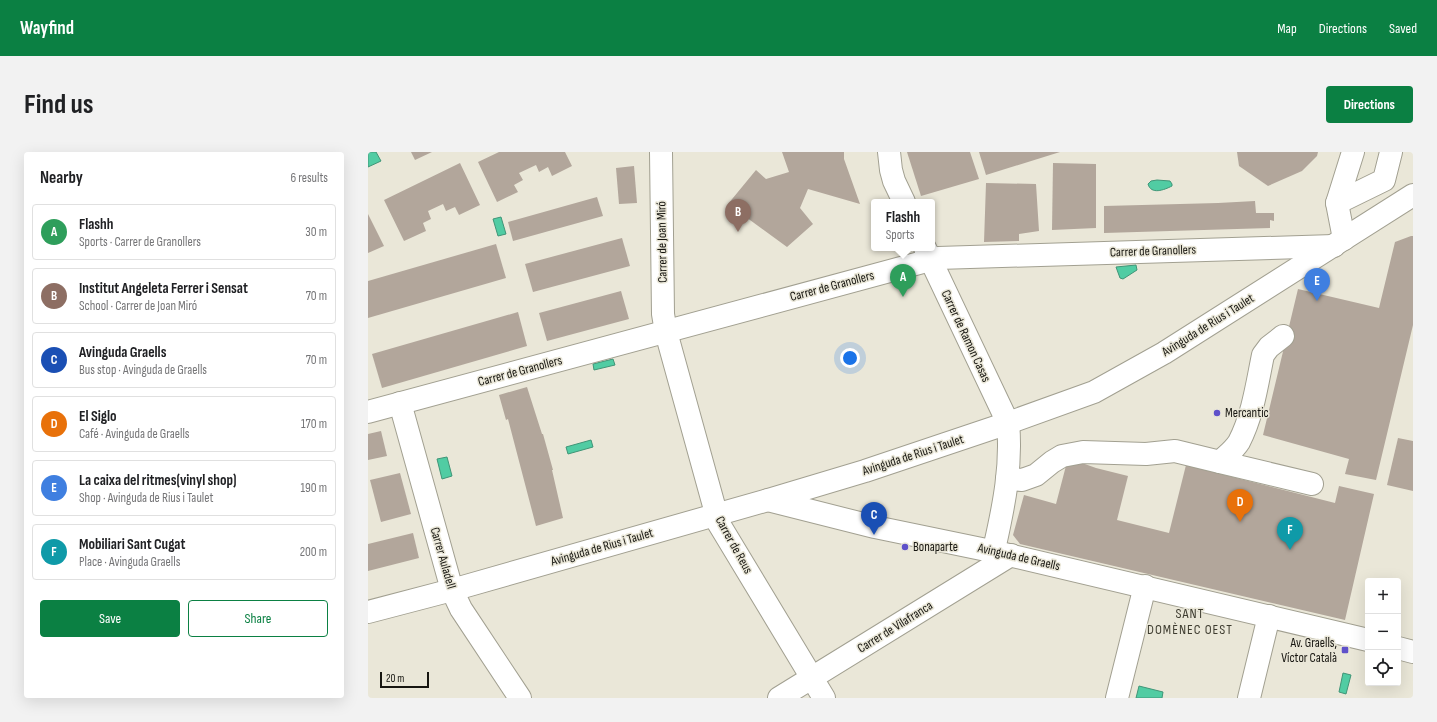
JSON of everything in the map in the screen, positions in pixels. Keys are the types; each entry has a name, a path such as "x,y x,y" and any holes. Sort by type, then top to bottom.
{"street":[{"name":"Carrer de Joan Miró","path":"660,152 663,314 666,332"},
{"path":"889,152 894,181 903,199"},
{"path":"1339,242 1337,203 1352,152"},
{"path":"1337,203 1384,180 1391,152"},
{"path":"1384,180 1407,199"},
{"name":"Avinguda de Rius i Taulet","path":"368,612 452,590 865,471 1008,423 1094,392 1164,353 1407,199"},
{"name":"Carrer de Granollers","path":"368,412 666,332 927,254 946,257 1339,242"},
{"name":"Carrer de Ramon Casas","path":"927,254 1008,423"},
{"name":"Carrer de Reus","path":"666,332 719,524 824,698"},
{"path":"1220,462 1238,443 1250,415 1263,355 1269,347 1283,336"},
{"name":"Carrer Auladell","path":"400,403 452,590 461,609 520,698"},
{"path":"1004,554 995,545 1008,479 1010,440 1008,423"},
{"path":"1008,479 1022,480 1036,475 1062,456 1083,452 1146,454 1175,451 1312,484"},
{"name":"Avinguda de Graells","path":"768,500 875,527 1145,586 1365,639"},
{"name":"Carrer de Vilafranca","path":"779,698 1004,554"},
{"path":"1117,698 1145,586"},
{"path":"1249,698 1269,616"},
{"path":"1401,649 1413,652"}],"shaded area":[{"path":"368,152 376,152 381,161 368,167"},
{"path":"1151,181 1170,181 1172,186 1158,191 1152,190 1148,184"},
{"path":"501,217 506,234 498,236 493,219"},
{"path":"1136,265 1137,270 1123,279 1120,278 1116,267"},
{"path":"613,359 615,365 594,370 593,364"},
{"path":"591,440 593,447 568,454 566,447"},
{"path":"447,457 452,476 442,479 437,459"},
{"path":"1343,673 1351,675 1346,694 1339,692"},
{"path":"1139,686 1163,692 1162,698 1136,698"}],"building":[{"path":"411,152 432,152 415,160"},
{"path":"499,152 565,152 572,166 552,176 548,167 539,172 536,165 519,173 523,180 514,185 518,192 497,202 478,162"},
{"path":"782,152 844,152 844,159 860,204 808,189 800,208 813,224 787,247 728,204 756,170 766,179 789,172"},
{"path":"907,152 970,152 979,179 921,196"},
{"path":"979,152 1060,152 986,175"},
{"path":"1237,152 1318,152 1317,156 1302,171 1268,186 1239,166"},
{"path":"460,163 480,205 459,215 455,207 446,211 443,204 428,211 431,219 423,223 426,231 404,241 384,200"},
{"path":"1053,163 1096,164 1096,228 1052,230"},
{"path":"634,166 637,203 619,204 616,168"},
{"path":"986,183 1036,184 1039,231 1019,234 1019,241 984,242"},
{"path":"597,197 603,216 513,241 508,222"},
{"path":"1255,201 1256,213 1274,213 1274,221 1270,220 1270,228 1104,233 1104,206"},
{"path":"368,214 384,246 368,253"},
{"path":"1413,236 1413,325 1376,480 1345,474 1349,459 1263,435 1298,289 1379,308 1395,242"},
{"path":"622,238 630,266 533,292 525,264"},
{"path":"496,244 506,278 368,318 368,281"},
{"path":"621,291 629,319 547,341 539,313"},
{"path":"518,312 527,346 382,388 372,354"},
{"path":"527,387 543,434 553,470 563,518 536,526 508,419 506,420 499,395"},
{"path":"381,431 387,456 368,460 368,434"},
{"path":"1398,438 1413,441 1413,491 1387,485"},
{"path":"1068,458 1096,468 1128,476 1117,520 1169,533 1186,465 1335,503 1339,486 1374,494 1345,620 1020,544 1013,535 1024,495 1056,504"},
{"path":"400,473 411,514 381,522 370,480"},
{"path":"413,533 419,558 368,571 368,544"}],"place":[{"name":"Institut Angeleta Ferrer i Sensat","path":"738,232"},
{"name":"Flashh","path":"903,297"},
{"name":"La caixa del ritmes(vinyl shop)","path":"1317,301"},
{"name":"Mercantic","path":"1217,413"},
{"name":"El Siglo","path":"1240,522"},
{"name":"Avinguda Graells","path":"874,535"},
{"name":"Bonaparte","path":"905,547"},
{"name":"Mobiliari Sant Cugat","path":"1290,550"},
{"name":"Av. Graells, Víctor Català","path":"1345,650"}],"district":[{"name":"SANT DOMÈNEC OEST","path":"1190,622"}]}
